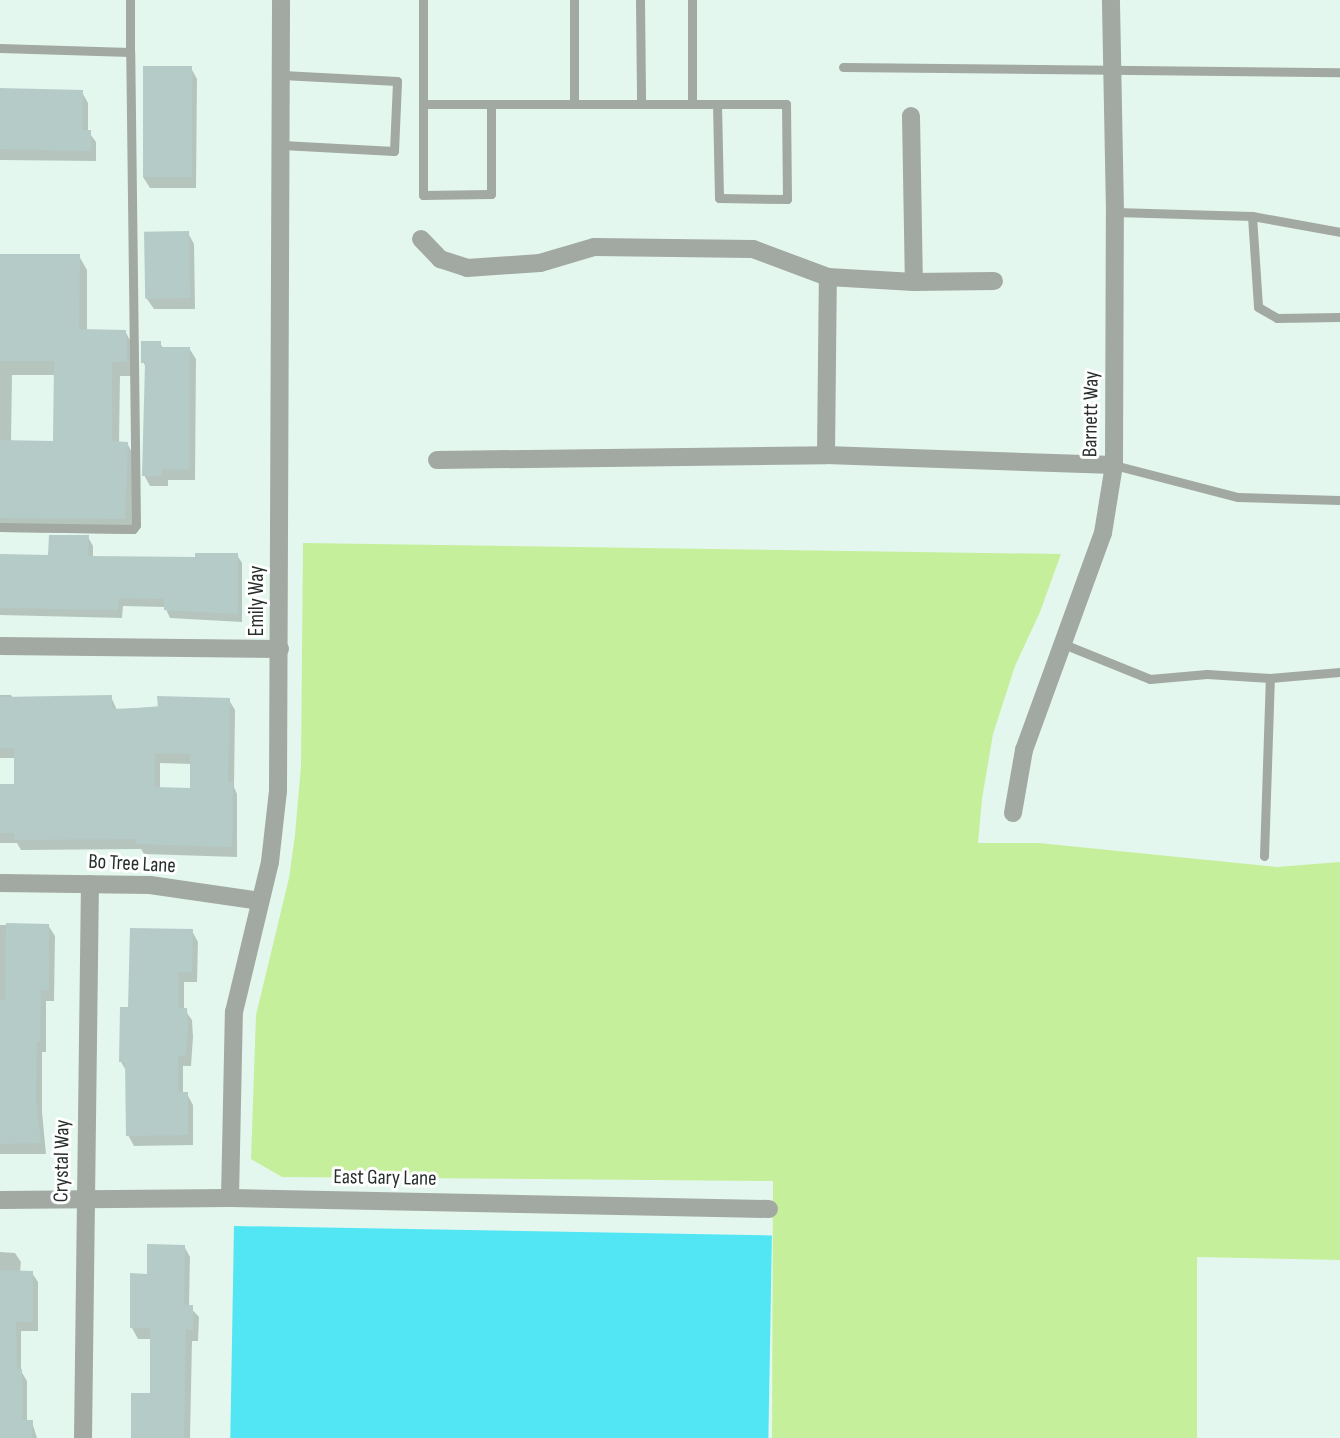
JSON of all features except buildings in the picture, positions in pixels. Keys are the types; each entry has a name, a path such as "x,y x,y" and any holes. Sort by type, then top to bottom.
{"street":[{"name":"Emily Way","path":"230,1198 234,1012 276,827 280,649 281,0"},
{"name":"Barnett Way","path":"1013,813 1024,750 1103,533 1114,465 1115,212 1111,0"},
{"path":"911,116 914,282"},
{"path":"421,239 440,259 467,268 540,263 594,247 753,249 828,277 914,282 994,281"},
{"path":"826,455 828,277"},
{"path":"438,460 826,455 1114,465"},
{"path":"0,646 280,649"},
{"name":"Bo Tree Lane","path":"0,883 150,885 260,901"},
{"name":"Crystal Way","path":"83,1438 90,884"},
{"name":"East Gary Lane","path":"0,1200 230,1198 769,1209"}],"lane":[{"path":"0,527 133,529 136,525 130,0"},
{"path":"424,0 424,195 491,194 491,104"},
{"path":"573,104 574,0"},
{"path":"640,0 641,104"},
{"path":"692,0 692,104"},
{"path":"0,48 130,52"},
{"path":"843,67 1340,72"},
{"path":"282,75 397,81 394,151 282,145"},
{"path":"423,104 491,104 573,104 641,104 692,104 718,104 786,104 787,199 719,198 718,104"},
{"path":"1115,212 1252,216 1340,232"},
{"path":"1252,216 1258,307 1277,318 1340,317"},
{"path":"1114,465 1238,496 1340,500"},
{"path":"1061,643 1150,679 1207,674 1270,678 1340,672"},
{"path":"1264,856 1270,678"}],"green space":[{"path":"303,543 1061,554 1040,612 1015,666 993,734 978,843 1039,843 1277,867 1340,862 1340,1260 1197,1257 1197,1438 772,1438 773,1181 282,1177 251,1159 256,1015 289,878 301,766"}],"water":[{"path":"234,1226 772,1235 768,1438 230,1438"}]}
